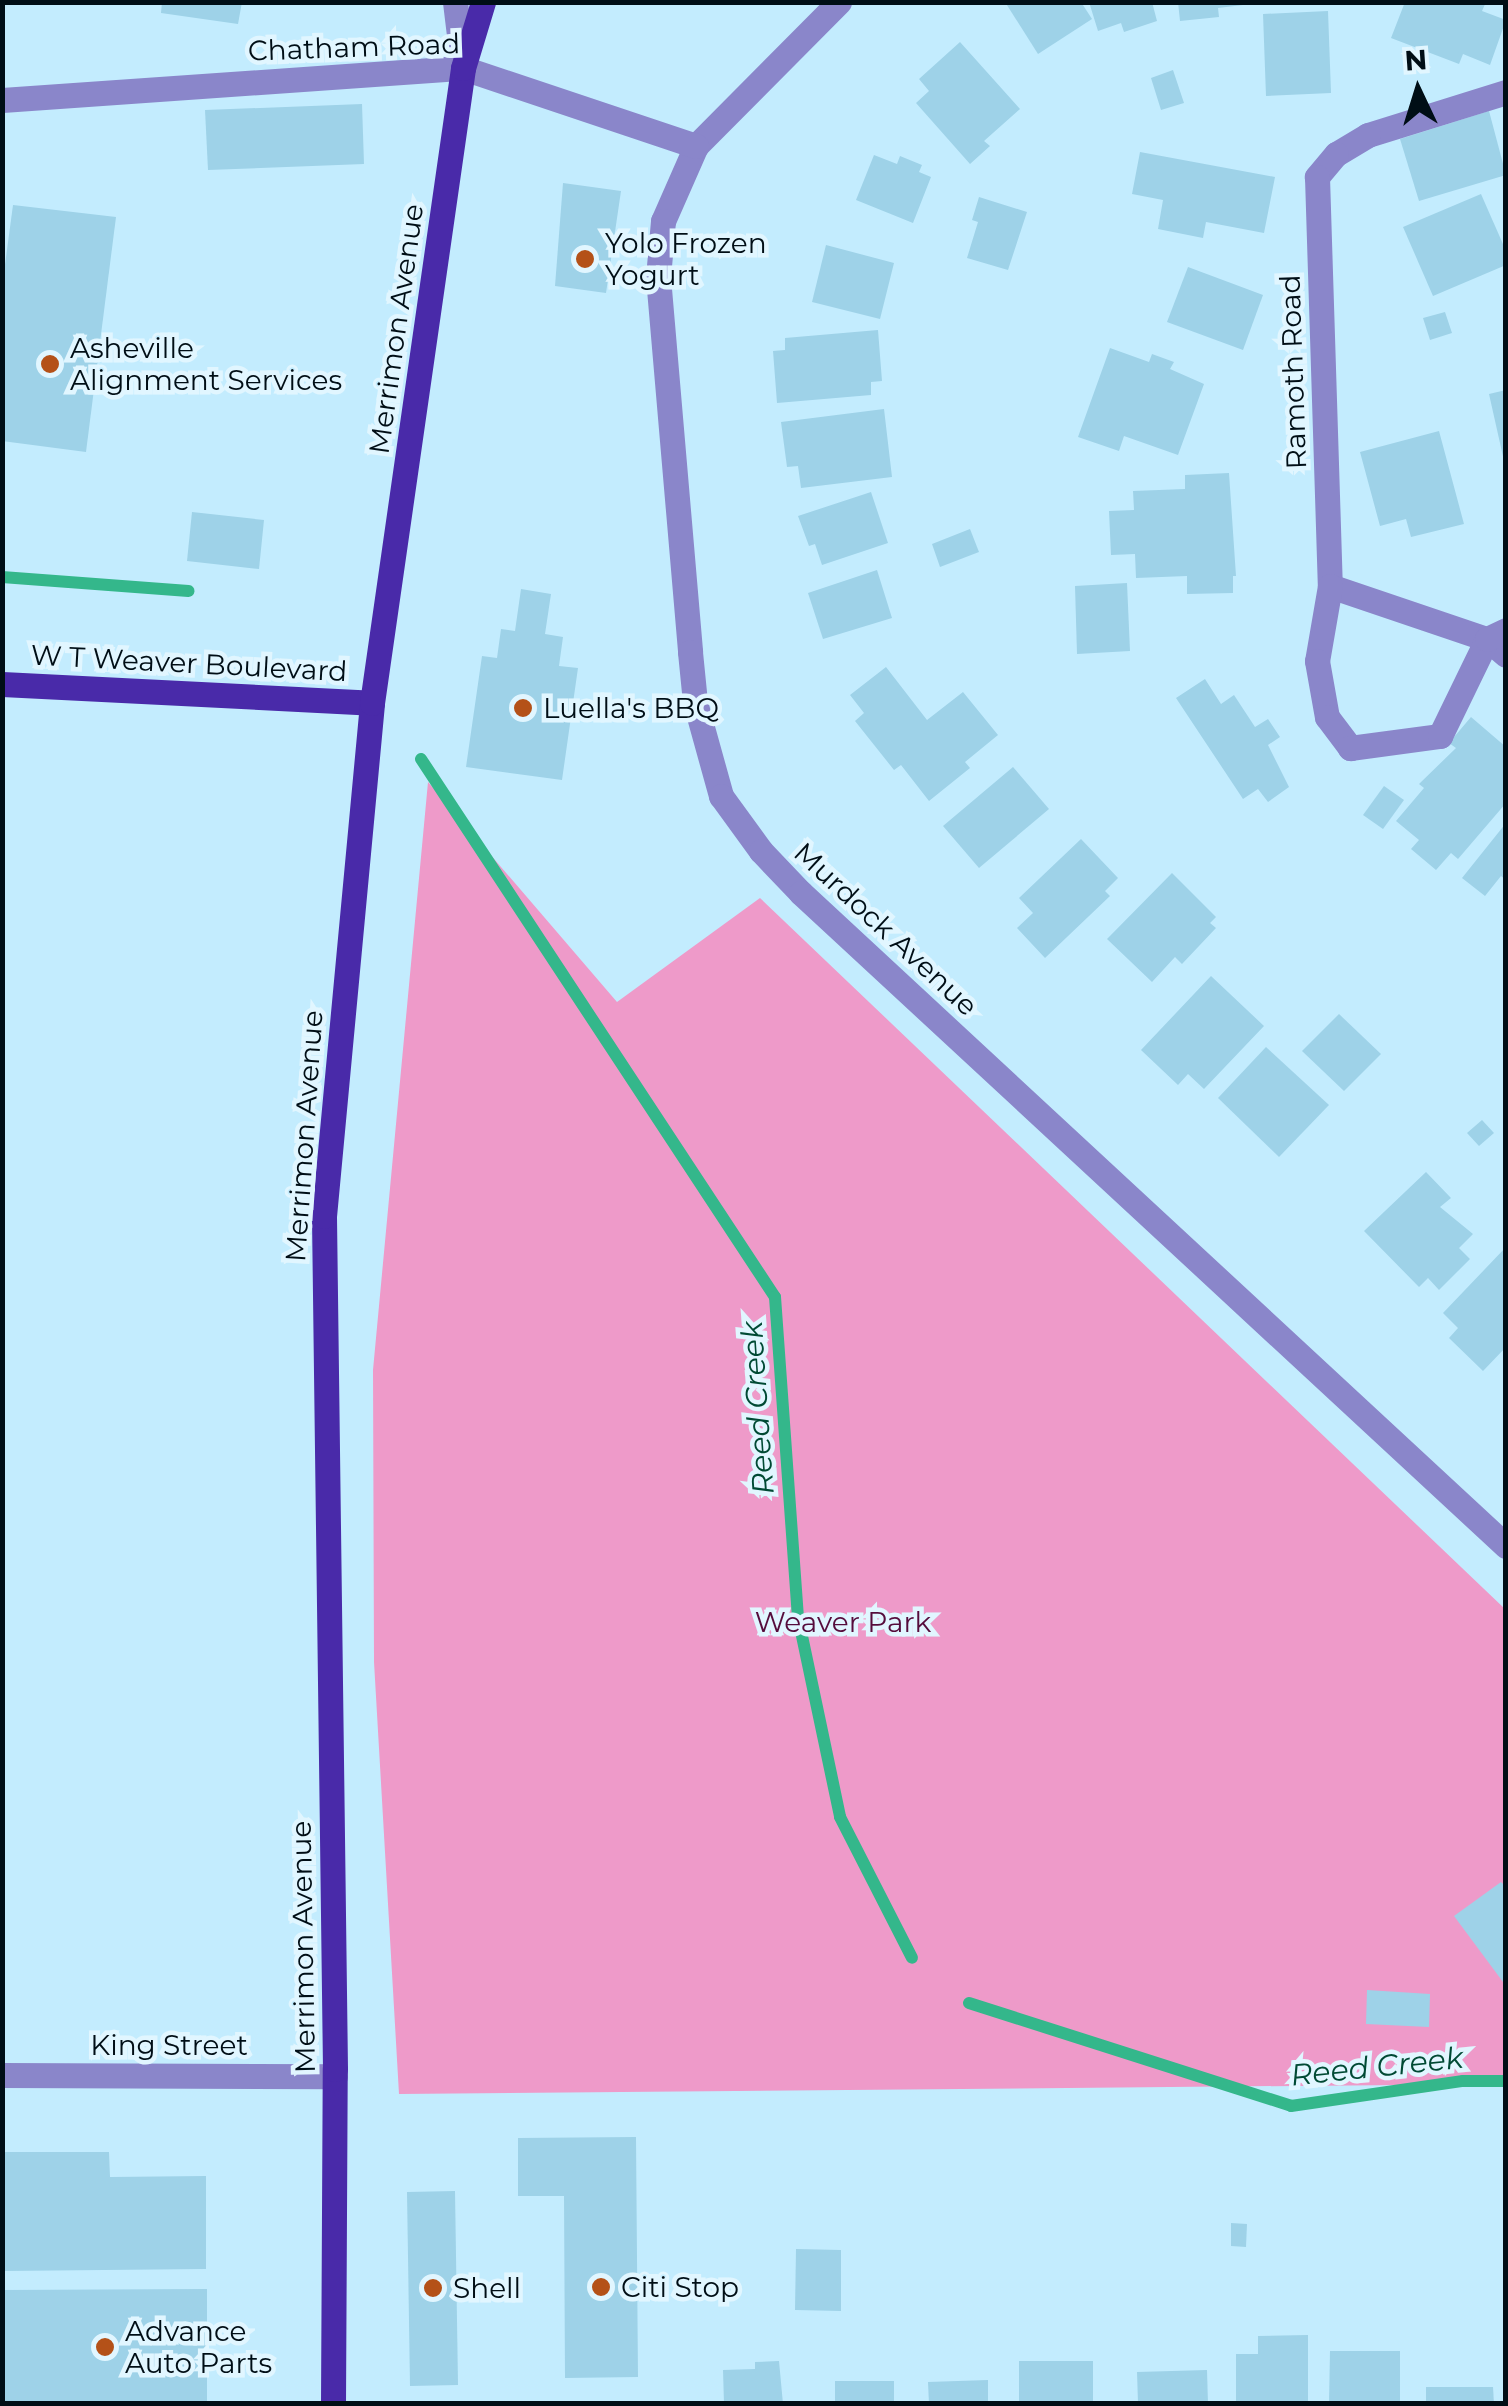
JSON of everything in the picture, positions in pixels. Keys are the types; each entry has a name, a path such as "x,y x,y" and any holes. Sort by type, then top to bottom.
{"main road":[{"name":"Merrimon Avenue","path":"333,2404 334,2076 324,1216 372,703 463,68 483,2"},
{"name":"W T Weaver Boulevard","path":"2,684 372,703"}],"street":[{"path":"456,2 463,68"},
{"path":"696,146 839,2"},
{"name":"Chatham Road","path":"2,100 463,68 696,146"},
{"name":"Ramoth Road","path":"1330,586 1317,177 1336,154 1368,135 1506,92"},
{"name":"Murdock Avenue","path":"696,146 663,221 658,278 695,702 720,796 760,850 802,893 1506,1546"},
{"path":"1330,586 1499,641 1440,736 1350,748 1328,717 1317,662 1330,586"},
{"name":"King Street","path":"2,2075 334,2076"}],"green space":[{"name":"Weaver Park","path":"428,782 617,1002 760,898 1505,1609 1506,2084 399,2094 374,1662 373,1370"}],"building":[{"path":"162,2 242,2 238,24 161,13"},
{"path":"1005,2 1081,2 1092,19 1038,54"},
{"path":"1089,2 1152,2 1157,21 1124,32 1121,23 1098,31"},
{"path":"1178,2 1243,5 1218,8 1219,17 1180,21"},
{"path":"1405,2 1486,2 1482,11 1506,20 1490,65 1463,54 1459,64 1391,38"},
{"path":"1328,11 1331,93 1266,96 1263,14"},
{"path":"960,42 1020,109 984,141 990,146 970,164 916,103 929,91 919,79"},
{"path":"1173,70 1184,103 1161,110 1151,78"},
{"path":"362,104 364,164 208,170 205,110"},
{"path":"1489,111 1506,175 1419,201 1400,139"},
{"path":"1140,152 1275,177 1264,233 1206,222 1203,238 1158,229 1163,200 1132,194"},
{"path":"874,155 897,164 900,156 922,165 919,172 931,177 913,223 856,200"},
{"name":"Yolo Frozen Yogurt","path":"563,183 621,191 606,293 555,286"},
{"path":"1481,194 1506,251 1506,265 1433,296 1403,227"},
{"path":"979,197 1027,212 1008,270 967,258 978,222 972,220"},
{"name":"Asheville Alignment Services","path":"13,205 116,217 86,452 2,441 2,287"},
{"path":"826,245 894,263 880,319 812,302"},
{"path":"1188,267 1263,295 1243,350 1167,322"},
{"path":"1445,312 1452,333 1430,340 1423,318"},
{"path":"878,330 882,381 871,382 871,395 777,403 773,351 785,350 785,338"},
{"path":"1110,348 1149,362 1152,354 1174,362 1170,369 1204,384 1178,455 1124,436 1119,451 1078,437"},
{"path":"1506,390 1506,460 1504,461 1489,394"},
{"path":"884,409 892,477 801,488 798,466 787,467 781,422"},
{"path":"1439,431 1464,524 1411,537 1406,519 1380,526 1360,452"},
{"path":"1229,473 1236,576 1233,593 1187,594 1187,576 1136,578 1135,554 1111,555 1109,511 1134,510 1133,491 1185,489 1185,475"},
{"path":"871,492 888,543 822,565 815,544 809,546 798,516"},
{"path":"192,512 264,520 259,569 187,561"},
{"path":"970,529 979,552 940,567 932,544"},
{"path":"877,570 892,618 823,639 808,593"},
{"path":"1127,583 1130,651 1077,654 1075,586"},
{"name":"Luella's BBQ","path":"521,589 551,594 545,634 563,637 559,666 578,668 562,780 466,767 482,656 497,658 501,629 515,631"},
{"path":"886,667 927,720 963,692 998,735 965,762 970,768 929,801 901,765 894,770 855,721 864,713 850,695"},
{"path":"1205,679 1221,704 1234,695 1255,727 1268,719 1280,737 1268,745 1289,787 1268,802 1258,789 1243,799 1176,698"},
{"path":"1471,717 1506,747 1506,803 1458,859 1451,853 1436,870 1411,849 1419,840 1396,821 1424,788 1419,784 1456,748 1449,743"},
{"path":"1013,767 1049,809 979,868 943,826"},
{"path":"1384,786 1404,800 1383,829 1363,815"},
{"path":"1506,823 1506,880 1501,876 1485,896 1462,878"},
{"path":"1081,839 1118,878 1105,891 1110,896 1045,958 1017,928 1033,913 1019,898"},
{"path":"1172,873 1216,917 1210,923 1216,928 1182,964 1175,957 1152,982 1107,939"},
{"path":"1211,976 1264,1026 1204,1089 1188,1074 1178,1085 1141,1050"},
{"path":"1339,1014 1381,1054 1344,1091 1302,1051"},
{"path":"1266,1047 1329,1105 1279,1157 1218,1098"},
{"path":"1482,1120 1494,1133 1479,1146 1467,1133"},
{"path":"1426,1172 1451,1198 1440,1207 1473,1234 1459,1248 1470,1259 1439,1290 1428,1278 1419,1287 1364,1231"},
{"path":"1506,1247 1506,1347 1483,1371 1449,1338 1458,1328 1443,1313"},
{"path":"1501,1882 1506,1887 1506,1986 1454,1916"},
{"path":"1367,1990 1430,1994 1429,2027 1366,2024"},
{"name":"Citi Stop","path":"636,2137 638,2377 565,2378 564,2196 518,2196 518,2138"},
{"path":"2,2152 109,2152 110,2177 206,2176 206,2269 2,2271"},
{"name":"Shell","path":"455,2191 458,2385 410,2386 407,2192"},
{"path":"1231,2223 1247,2224 1246,2247 1231,2246"},
{"path":"796,2249 841,2250 841,2311 795,2310"},
{"name":"Advance Auto Parts","path":"207,2289 207,2404 2,2404 2,2290"},
{"path":"1308,2335 1308,2404 1236,2404 1236,2354 1258,2354 1258,2336"},
{"path":"1330,2351 1400,2351 1400,2404 1329,2404"},
{"path":"779,2361 783,2404 724,2404 723,2370 755,2369 755,2362"},
{"path":"1019,2361 1093,2361 1093,2404 1019,2404"},
{"path":"1207,2370 1208,2404 1138,2404 1137,2372"},
{"path":"988,2380 988,2404 929,2404 928,2382"},
{"path":"835,2381 894,2381 894,2404 835,2404"},
{"path":"1426,2387 1493,2387 1494,2404 1426,2404"}],"waterway":[{"name":"Reed Creek","path":"2,577 188,591"},
{"name":"Reed Creek","path":"421,759 775,1297 798,1617 840,1817 912,1958"},
{"name":"Reed Creek","path":"969,2003 1291,2106 1463,2081 1506,2081"}],"place":[{"name":"Yolo Frozen Yogurt","path":"585,259"},
{"name":"Asheville Alignment Services","path":"50,364"},
{"name":"Luella's BBQ","path":"523,708"},
{"name":"Citi Stop","path":"601,2287"},
{"name":"Shell","path":"433,2288"},
{"name":"Advance Auto Parts","path":"105,2347"}]}
